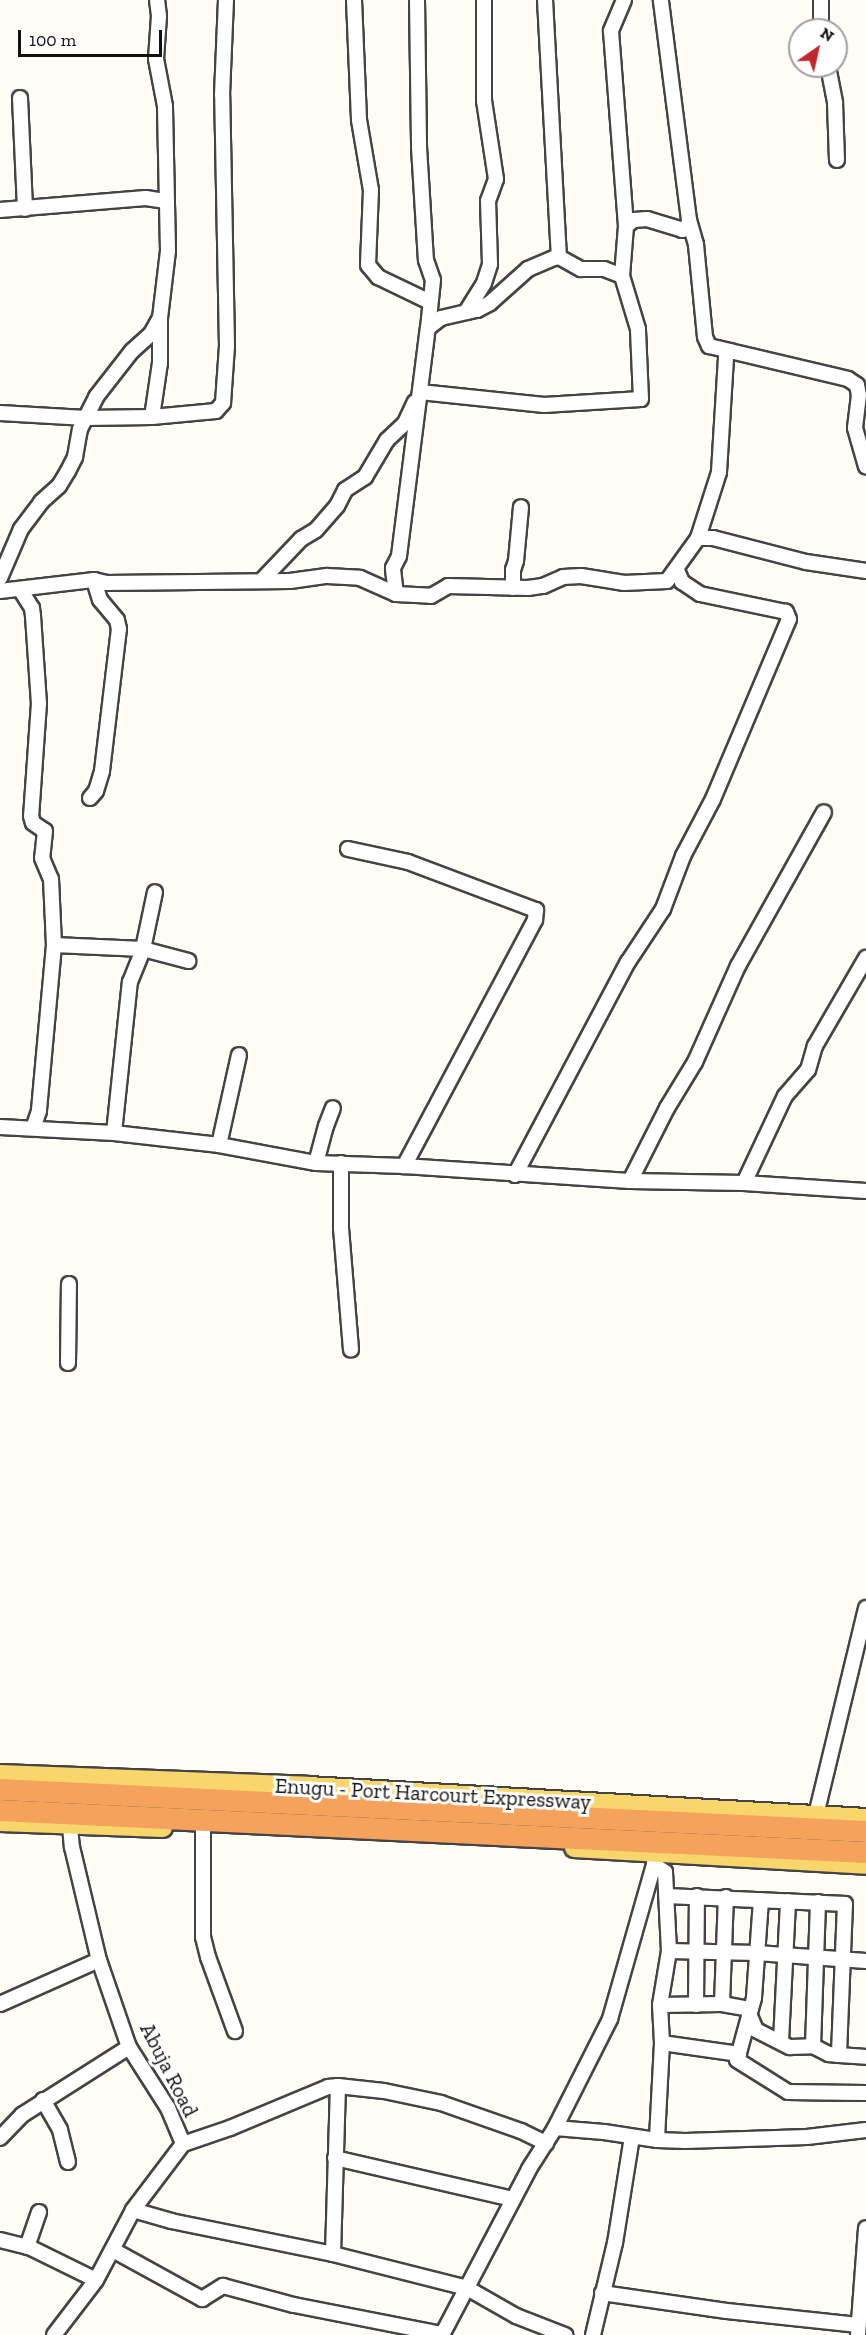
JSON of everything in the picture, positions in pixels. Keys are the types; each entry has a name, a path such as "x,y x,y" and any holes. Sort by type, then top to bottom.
{"highway":[{"name":"Enugu - Port Harcourt Expressway","path":"0,1789 865,1820"},
{"name":"Enugu - Port Harcourt Expressway","path":"0,1810 866,1852"}],"main road":[{"name":"Enugu - Port Harcourt Expressway","path":"0,1774 308,1786 816,1815 865,1820"},
{"path":"0,1822 70,1826 203,1828 655,1859 866,1865"}],"street":[{"path":"152,417 160,363 160,318 168,251 165,201 165,106 156,59 159,16 157,0"},
{"path":"0,413 86,418 152,417 216,411 223,403 227,346 222,43 226,0"},
{"path":"354,0 359,120 371,190 368,265 378,277 430,302"},
{"path":"396,594 393,568 399,556 433,280 426,260 419,147 417,0"},
{"path":"466,312 484,283 490,264 488,201 495,179 484,101 484,0"},
{"path":"545,0 559,257"},
{"path":"420,392 544,405 641,399 638,328 622,276 626,226 611,31 624,0"},
{"path":"661,0 689,220 696,244 705,337 709,346 848,379 857,385 859,395 855,428 866,466"},
{"path":"821,0 821,18"},
{"path":"830,78 835,103 837,160"},
{"path":"20,98 25,209"},
{"path":"0,210 146,198 165,201"},
{"path":"626,226 634,220 647,219 686,230 689,220"},
{"path":"428,328 441,318 477,310 496,299 528,269 559,257 581,269 604,269 622,276"},
{"path":"0,578 21,529 41,502 59,486 68,471 86,418 96,397 132,351 151,334 160,318"},
{"path":"0,591 94,580 106,583 290,581 327,576 360,578 396,594 431,596 448,586 513,588 543,586 563,577 580,576 624,583 667,581 679,576 698,538 719,472 726,356 730,351"},
{"path":"262,580 302,539 316,530 337,506 345,490 365,477 387,440 405,423 420,392"},
{"path":"513,588 520,507"},
{"path":"698,538 713,538 806,562 866,571"},
{"path":"515,1174 606,1002 644,936 663,909 683,856 713,799 789,619 786,612 700,594 679,576"},
{"path":"90,798 96,791 102,771 119,628 117,620 100,600 94,580"},
{"path":"20,589 32,608 39,703 31,816 33,824 45,831 42,858 51,879 54,945 39,1111 33,1128"},
{"path":"630,1181 695,1062 738,966 824,812"},
{"path":"348,849 408,862 526,903 536,910 537,914 404,1166"},
{"path":"114,1133 130,982 143,949 155,892"},
{"path":"54,945 143,949 188,961"},
{"path":"744,1183 784,1096 808,1070 815,1046 866,958"},
{"path":"219,1145 239,1055"},
{"path":"316,1163 333,1108"},
{"path":"0,1127 114,1133 219,1145 316,1163 404,1166 630,1181 744,1183 866,1191"},
{"path":"341,1164 341,1228 351,1350"},
{"path":"68,1364 69,1284"},
{"path":"816,1815 866,1608"},
{"name":"Abuja Road","path":"57,2334 96,2280 134,2210 183,2144 168,2108 129,2047 99,1960 72,1847 70,1826"},
{"path":"203,1828 203,1937 235,2031"},
{"path":"655,1859 665,1872 669,1951 660,2005 662,2043 657,2140"},
{"path":"113,2250 202,2299 223,2286 294,2305 442,2335 513,2199 555,2128 610,2019 655,1859"},
{"path":"668,1896 818,1902 843,1904 847,1907 839,2055"},
{"path":"696,2005 694,1953 697,1896"},
{"path":"722,2004 726,1897"},
{"path":"761,1900 750,2013 739,2061 788,2092 866,2093"},
{"path":"781,2041 788,1901"},
{"path":"813,2046 818,1902"},
{"path":"669,1951 757,1953 866,1961"},
{"path":"0,2004 99,1960"},
{"path":"660,2005 722,2004 750,2013"},
{"path":"750,2013 756,2030 790,2047 813,2046 829,2054 866,2057"},
{"path":"662,2043 739,2054"},
{"path":"0,2138 22,2115 43,2100 129,2047"},
{"path":"183,2144 230,2128 328,2087 338,2086 384,2091 441,2103 521,2131 546,2143"},
{"path":"333,2254 338,2086"},
{"path":"43,2100 60,2130 68,2163"},
{"path":"555,2128 657,2140 807,2137 866,2130"},
{"path":"593,2335 615,2243 632,2137"},
{"path":"335,2158 513,2199"},
{"path":"134,2210 171,2221 333,2254 467,2288 516,2316 565,2335"},
{"path":"27,2247 39,2212"},
{"path":"602,2293 679,2302 860,2332 866,2228"},
{"path":"0,2240 27,2247 96,2280"}]}
